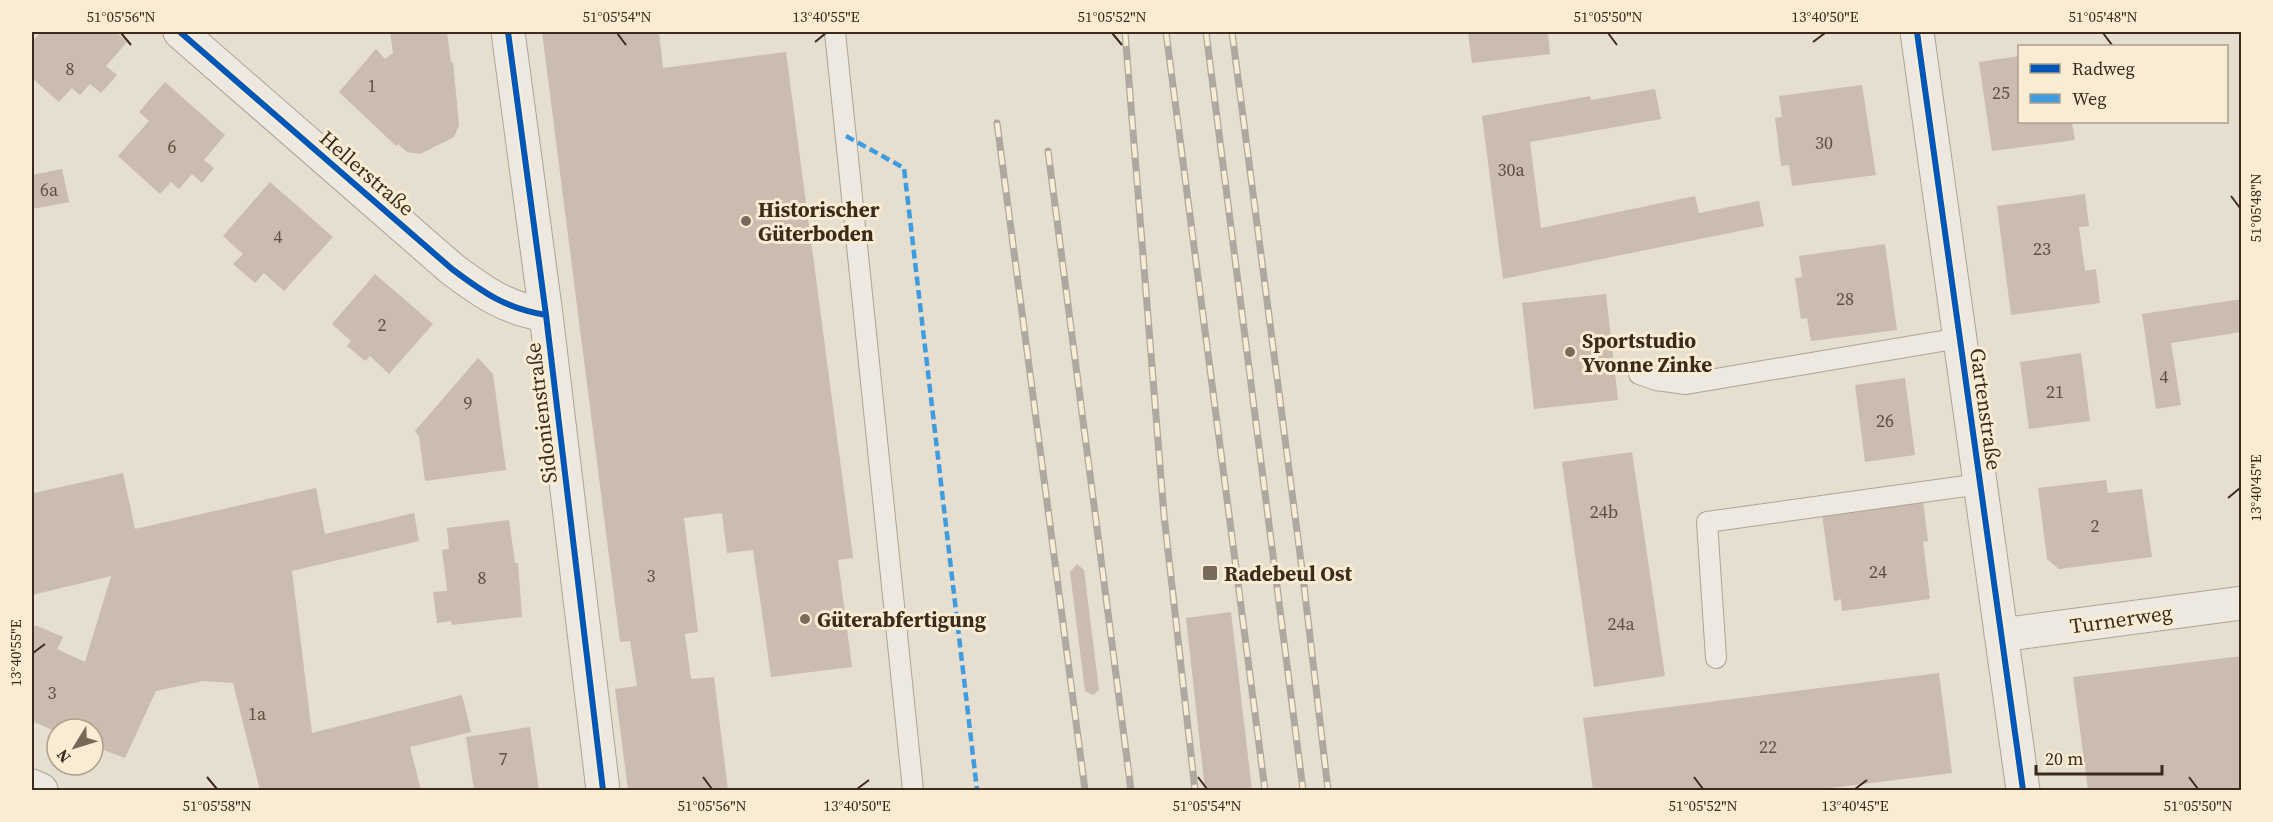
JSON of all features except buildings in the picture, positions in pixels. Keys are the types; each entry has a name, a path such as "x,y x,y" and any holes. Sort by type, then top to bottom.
{"street":[{"name":"Hellerstraße","path":"180,32 452,269 493,300 521,311 546,315"},
{"name":"Sidonienstraße","path":"508,32 546,315 603,790"},
{"name":"Gartenstraße","path":"1917,32 2001,635 2020,790"},
{"name":"Turnerweg","path":"2001,635 2241,603"},
{"path":"32,786 41,790"}],"lane":[{"path":"835,32 913,790"},
{"path":"1639,374 1656,380 1686,384 1960,338"},
{"path":"1716,658 1707,522 1980,484"}],"railway":[{"path":"1125,32 1164,515 1195,790"},
{"path":"1166,32 1265,790"},
{"path":"1206,32 1303,790"},
{"path":"1232,32 1303,577 1328,790"},
{"path":"997,123 1085,790"},
{"path":"1048,151 1131,790"}],"marked path":[{"path":"846,136 904,168 977,790"}],"cycle path":[{"path":"180,32 452,269 507,304 546,315"},
{"path":"508,32 546,315 603,790"},
{"path":"1917,32 2023,790"}],"place":[{"name":"Historischer Güterboden","path":"746,221"},
{"name":"Sportstudio Yvonne Zinke","path":"1570,352"},
{"name":"Radebeul Ost","path":"1210,573"},
{"name":"Güterabfertigung","path":"805,619"}]}
